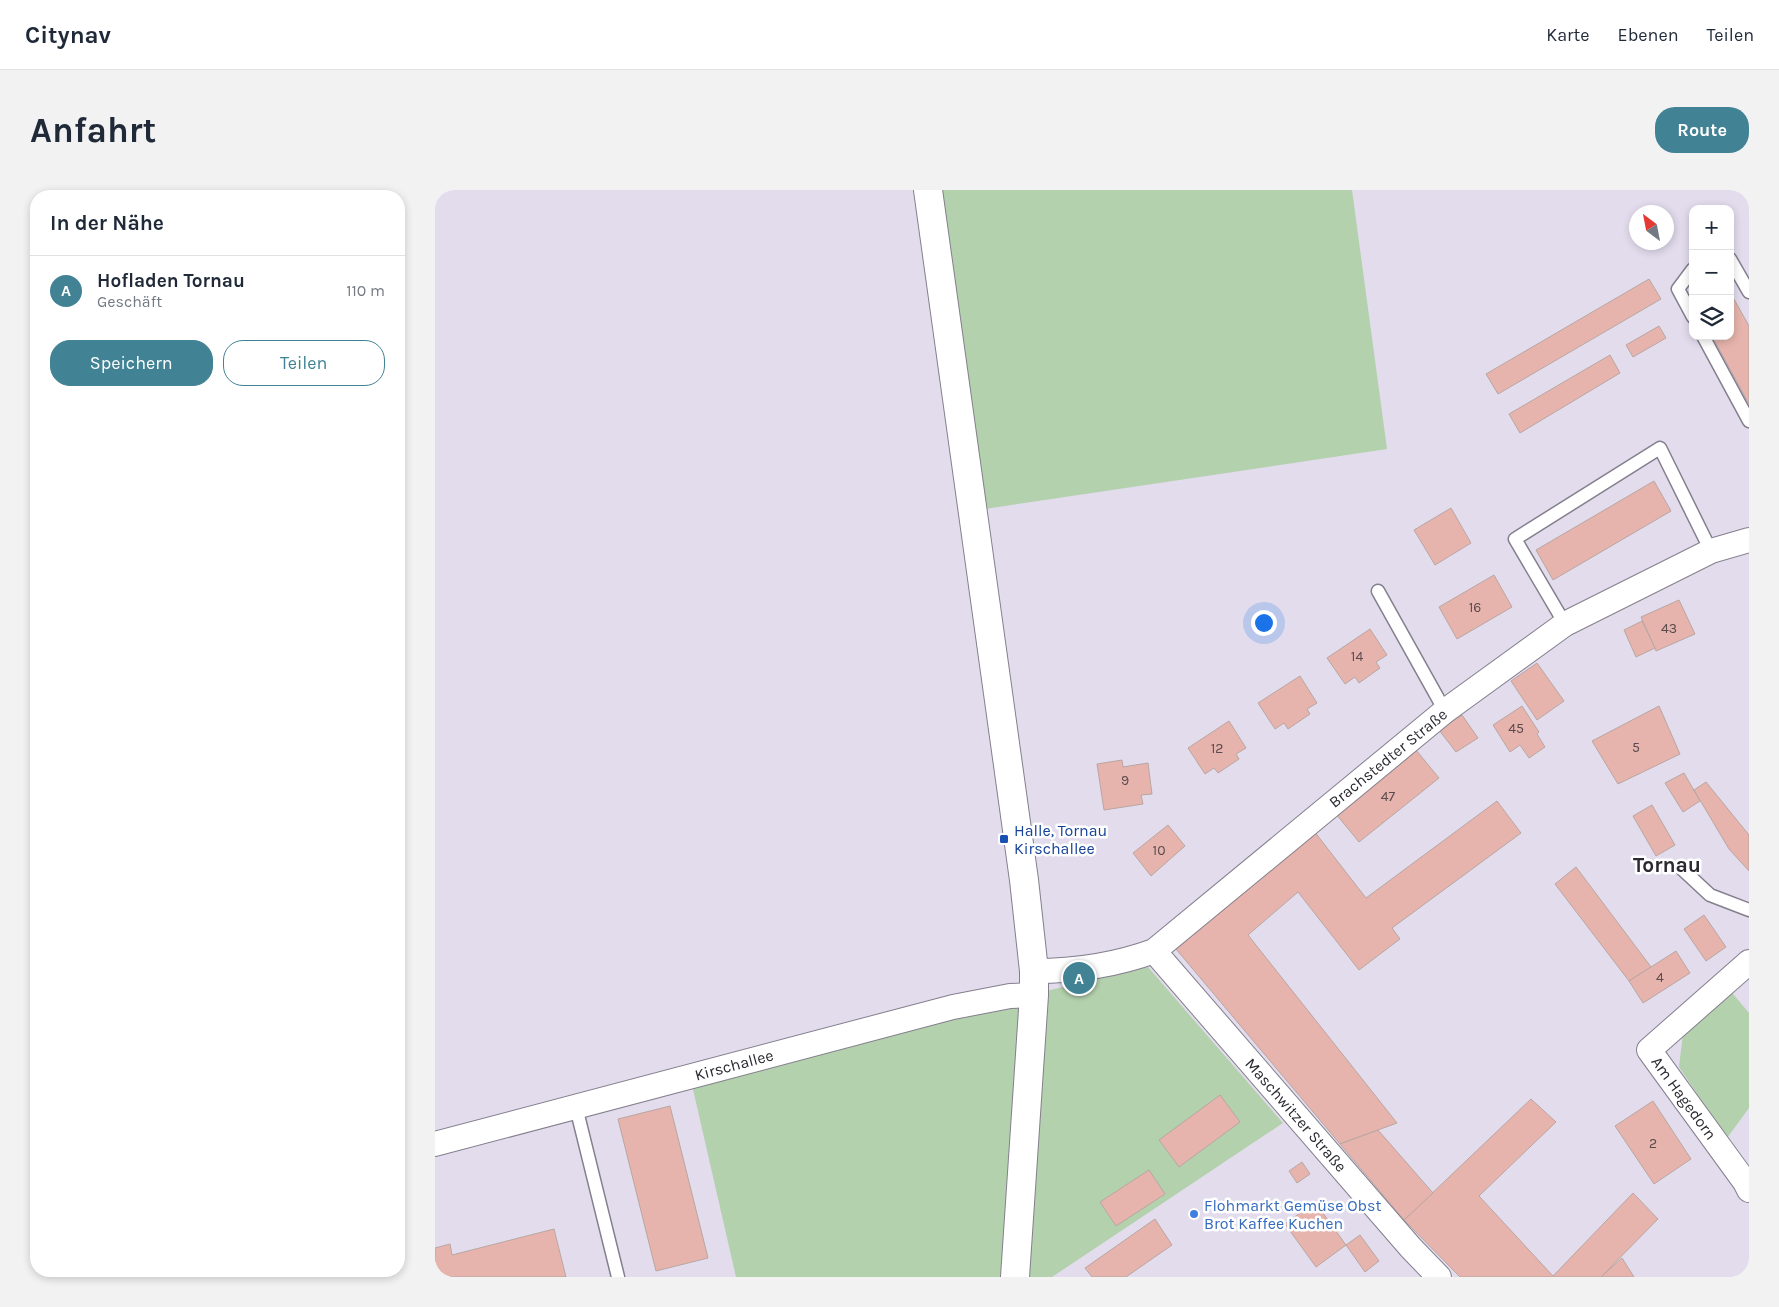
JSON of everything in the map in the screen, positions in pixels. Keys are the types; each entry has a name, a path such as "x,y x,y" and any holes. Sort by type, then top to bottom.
{"main road":[{"path":"928,190 1024,880 1034,983 1015,1277"}],"street":[{"name":"Brachstedter Straße","path":"1034,983 1080,968 1136,958 1154,951 1445,711 1565,624 1711,551 1749,540"},
{"name":"Maschwitzer Straße","path":"1154,951 1411,1248 1439,1277"},
{"name":"Am Hagedorn","path":"1748,1179 1649,1050 1749,962"},
{"name":"Kirschallee","path":"435,1144 953,1007 1010,996 1034,983"}],"lane":[{"path":"1734,266 1749,292"},
{"path":"1689,274 1678,289 1689,310"},
{"path":"1705,340 1749,421"},
{"path":"1565,624 1515,539 1660,448 1711,551"},
{"path":"1379,591 1445,711"},
{"path":"1681,868 1710,895 1749,910"},
{"path":"576,1107 619,1277"}],"green space":[{"path":"940,190 1352,190 1387,449 985,509"},
{"path":"1148,967 1283,1123 1052,1277 1026,1277 1042,992"},
{"path":"1728,988 1749,1013 1749,1108 1727,1138 1679,1067 1684,1025"},
{"path":"1025,999 1006,1277 736,1277 692,1085"}],"building":[{"path":"1649,279 1661,299 1498,394 1486,374"},
{"path":"1734,299 1749,326 1749,404 1714,340 1734,340"},
{"path":"1659,326 1666,338 1633,357 1626,345"},
{"path":"1610,355 1620,373 1520,433 1509,414"},
{"path":"1654,481 1671,511 1553,580 1536,550"},
{"path":"1451,508 1471,543 1435,565 1414,530"},
{"path":"1494,575 1512,607 1457,639 1439,607"},
{"path":"1679,600 1695,634 1656,651 1641,617"},
{"path":"1642,621 1655,648 1636,657 1624,630"},
{"path":"1370,629 1387,655 1376,662 1380,668 1359,683 1355,677 1345,684 1327,658"},
{"path":"1537,663 1564,701 1537,720 1511,681"},
{"path":"1300,676 1317,703 1307,709 1310,714 1288,729 1284,723 1275,729 1258,703"},
{"path":"1522,706 1539,732 1537,734 1545,747 1529,758 1520,745 1510,752 1493,725"},
{"path":"1659,706 1680,754 1618,784 1592,741"},
{"path":"1462,715 1478,738 1456,752 1439,730"},
{"path":"1229,721 1246,748 1236,754 1239,759 1218,773 1214,768 1205,774 1188,748"},
{"path":"1416,750 1439,778 1359,842 1336,814"},
{"path":"1122,760 1123,767 1148,763 1152,794 1141,795 1143,804 1104,810 1097,764"},
{"path":"1684,773 1700,801 1683,812 1665,783"},
{"path":"1706,782 1749,835 1749,871 1729,849 1694,790"},
{"path":"1497,801 1521,833 1392,928 1400,939 1359,970 1298,892 1248,935 1397,1123 1340,1144 1176,949 1314,831 1366,898"},
{"path":"1652,805 1675,845 1656,856 1633,816"},
{"path":"1168,825 1185,846 1151,876 1133,853"},
{"path":"1576,867 1651,967 1629,981 1555,884"},
{"path":"1704,915 1726,947 1706,961 1684,929"},
{"path":"1676,951 1690,973 1643,1003 1629,981"},
{"path":"1220,1095 1240,1122 1179,1167 1159,1140"},
{"path":"1531,1099 1556,1122 1479,1196 1553,1276 1633,1193 1658,1219 1601,1277 1460,1277 1404,1220"},
{"path":"1653,1101 1691,1159 1654,1184 1615,1126"},
{"path":"670,1106 708,1258 656,1271 618,1119"},
{"path":"1378,1130 1433,1193 1404,1220 1340,1144"},
{"path":"1302,1162 1310,1174 1297,1183 1289,1171"},
{"path":"1149,1170 1165,1194 1116,1226 1100,1202"},
{"path":"1315,1202 1346,1245 1316,1267 1285,1224"},
{"path":"1155,1219 1172,1245 1126,1277 1092,1277 1085,1268"},
{"path":"554,1229 566,1277 435,1277 435,1248 450,1244 452,1255"},
{"path":"1360,1235 1379,1261 1365,1272 1346,1245"},
{"path":"1622,1258 1634,1277 1601,1277"}],"place":[{"name":"Halle, Tornau Kirschallee","path":"1004,839"},
{"name":"Hofladen Tornau","path":"1079,978"},
{"name":"Flohmarkt Gemüse Obst Brot Kaffee Kuchen","path":"1194,1214"}],"district":[{"name":"Tornau","path":"1667,865"}]}
